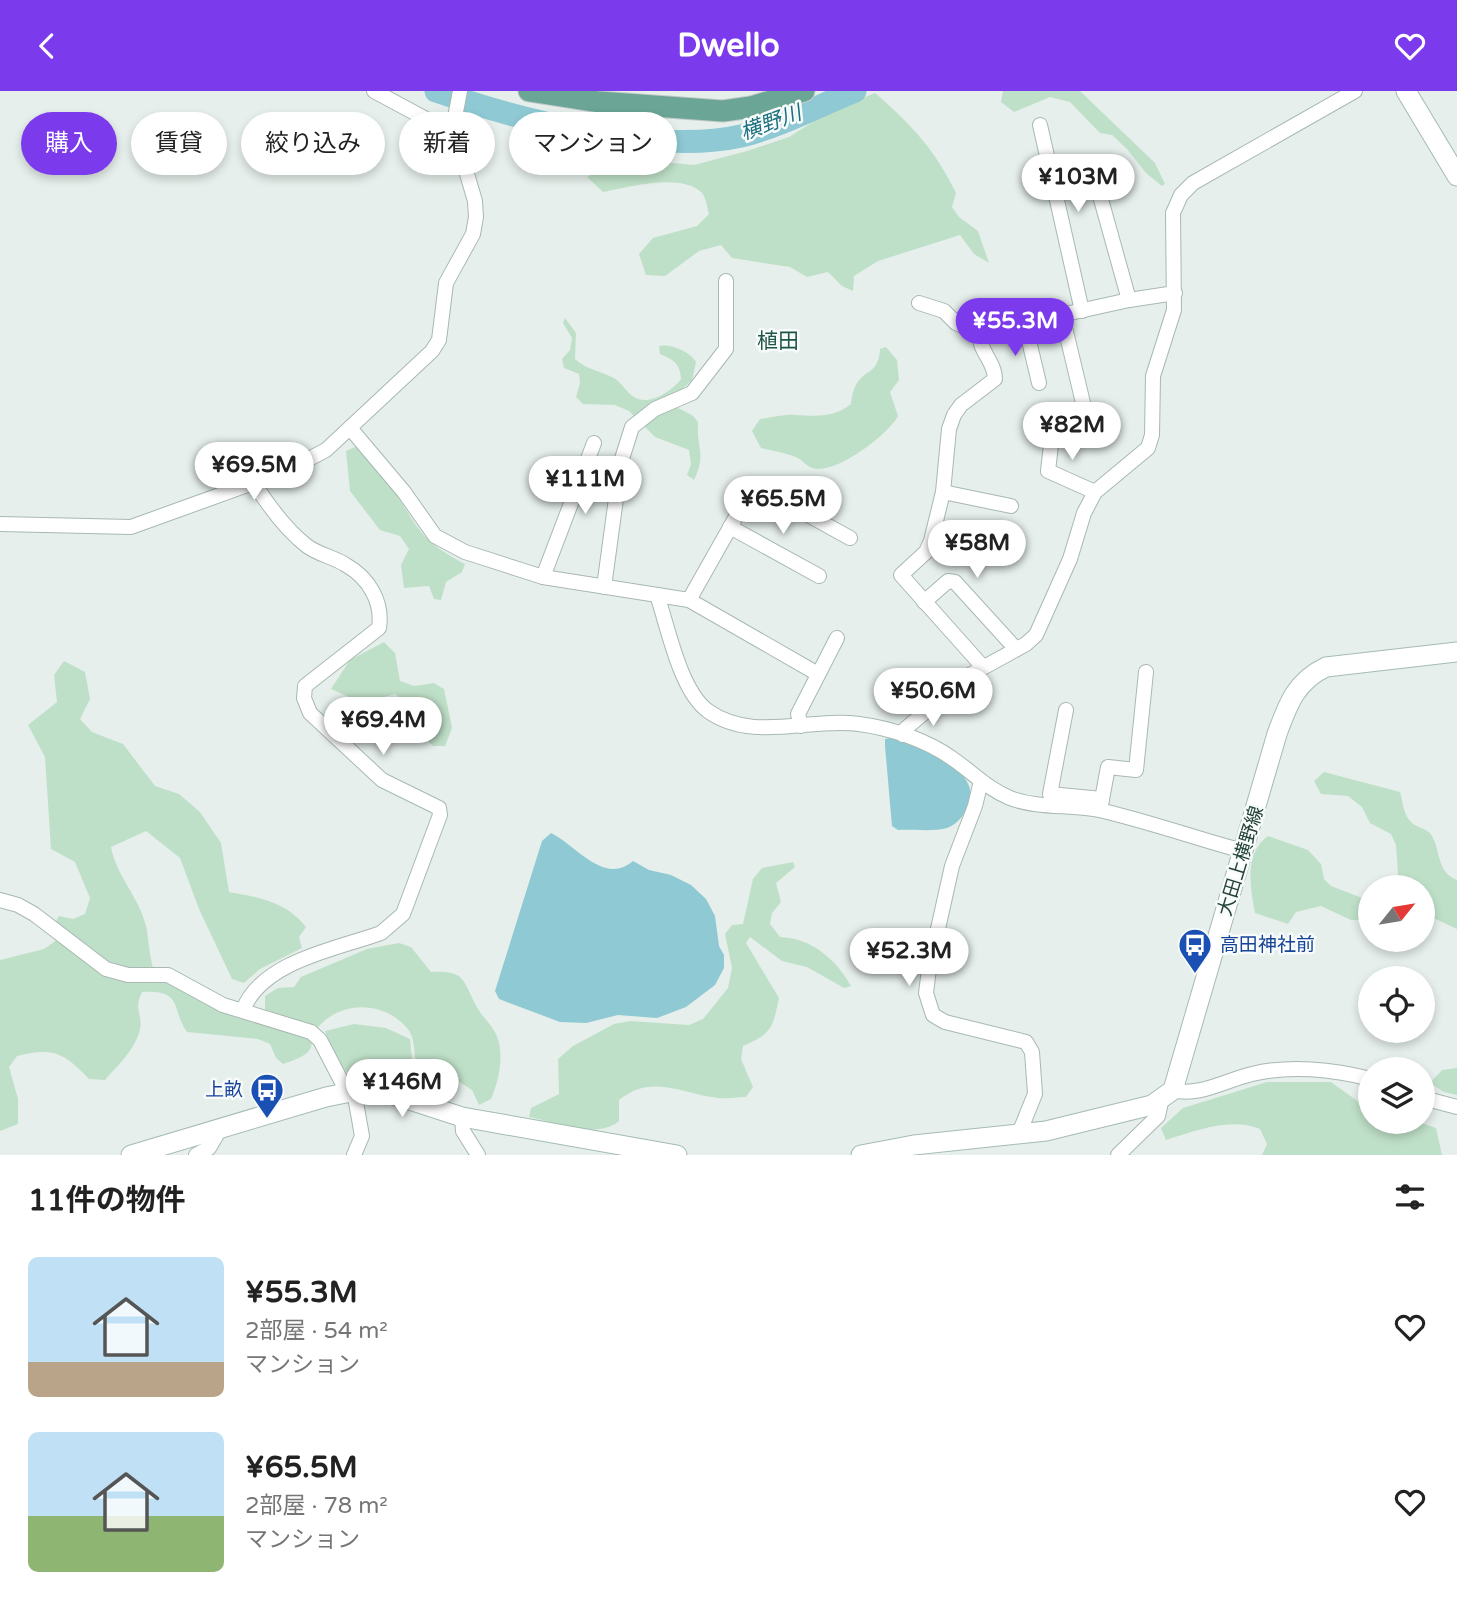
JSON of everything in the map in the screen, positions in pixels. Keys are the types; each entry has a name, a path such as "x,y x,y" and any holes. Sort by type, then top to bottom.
{"main road":[{"path":"529,91 598,102 723,111 751,107 804,91"},
{"path":"1406,91 1457,176"},
{"name":"大田上横野線","path":"1167,1096 1290,699 1311,674 1344,664 1457,652"},
{"path":"131,1155 350,1092 379,1090 462,1117 677,1155"},
{"path":"861,1155 914,1145 1018,1136 1167,1096"}],"street":[{"path":"373,91 417,112"},
{"path":"457,112 460,91"},
{"path":"904,735 905,729 983,667 1036,635 1070,559 1084,513 1095,492 1147,448 1152,435 1153,376 1174,310 1173,213 1181,195 1194,183 1355,91"},
{"path":"1040,125 1082,311"},
{"path":"1092,167 1129,300"},
{"path":"0,524 131,527 254,483 326,450 439,340 446,283 473,234 476,217 468,175"},
{"path":"604,587 621,462 632,427 655,409 692,393 726,349 726,281"},
{"path":"919,303 944,311 956,323 979,333 1129,300 1175,293"},
{"path":"1062,315 1084,407"},
{"path":"1025,324 1039,383"},
{"path":"979,333 981,347 995,371 995,379 961,405 954,415 948,429 943,492 932,541 901,575 983,667"},
{"path":"1053,427 1048,471 1095,492"},
{"path":"350,428 404,492 419,518 435,536 465,552 543,577 689,600 818,674"},
{"path":"543,577 594,443"},
{"path":"243,1010 248,999 276,974 381,933 395,924 403,913 440,815 439,808 382,780 310,713 304,698 305,685 379,628 381,617 377,598 365,580 346,565 304,544 268,504 254,483"},
{"path":"689,600 754,485 850,538"},
{"path":"943,492 1012,506"},
{"path":"730,527 819,576"},
{"path":"924,602 948,581 955,582 1016,649"},
{"path":"657,595 691,693 705,709 721,719 747,726 849,723 904,735 942,752 1007,797 1027,804 1101,805"},
{"path":"801,726 798,714 837,638"},
{"path":"1101,805 1108,767 1136,770 1146,672"},
{"path":"1066,710 1050,793 1101,805 1243,851"},
{"path":"981,781 972,816 952,866 926,993 933,1015 945,1022 1026,1042 1032,1052 1035,1094 1018,1136"},
{"path":"0,900 18,905 34,914 106,969 128,975 168,975 223,1005 306,1030 316,1036 350,1092 362,1136 354,1155"},
{"path":"1118,1155 1158,1116 1167,1096 1198,1091 1253,1073 1271,1071 1313,1070 1358,1077"},
{"path":"1435,1101 1457,1107"},
{"path":"462,1117 463,1131 478,1155"},
{"path":"196,1155 213,1143 219,1131"}],"green space":[{"path":"1003,91 1080,91 1155,163 1165,184 1162,186 1146,173 1127,149 1112,135 1100,133 1070,102 1050,97 1014,112 1001,102"},
{"path":"875,93 900,115 940,164 956,193 952,207 959,217 978,231 989,263 974,254 960,235 878,261 854,276 853,291 842,286 828,272 807,277 790,267 732,258 721,245 699,251 665,276 646,275 639,254 653,238 697,226 709,214 702,193 682,183 668,182 603,192 587,177 677,175 677,163 694,165 789,137 827,113"},
{"path":"565,318 576,333 575,359 614,378 640,400 660,396 681,379 678,366 673,360 660,354 659,346 674,347 693,358 696,362 692,380 676,395 676,407 692,415 698,422 700,463 694,480 687,475 691,464 689,450 655,437 629,411 615,405 583,404 576,397 580,383 579,374 564,368 562,359 570,350 572,338 563,323"},
{"path":"886,347 897,360 899,380 890,392 898,416 872,443 846,460 822,469 812,468 794,456 761,448 752,431 760,419 786,415 824,415 844,409 851,404 857,383 875,366 880,349"},
{"path":"357,446 392,488 424,535 440,549 465,564 462,572 446,582 441,600 434,599 429,586 404,588 401,565 409,549 400,536 380,530 350,491 346,451"},
{"path":"384,642 395,653 400,681 414,686 434,683 444,689 452,728 445,746 433,746 411,725 405,702 395,694 362,703 331,689 350,660"},
{"path":"64,661 85,672 90,699 80,719 92,732 123,744 155,786 179,794 200,812 221,843 229,892 281,906 306,927 299,937 302,948 260,969 244,983 232,979 199,909 180,858 146,831 111,847 118,867 143,915 155,974 227,1013 261,1019 265,1010 265,996 278,988 294,987 301,977 367,949 399,943 411,947 431,972 451,973 462,979 479,1011 496,1034 500,1067 491,1099 479,1105 472,1090 458,1081 445,1083 428,1080 418,1067 409,1031 397,1019 375,1009 364,1007 340,1011 320,1025 305,1055 283,1064 276,1058 270,1044 258,1039 187,1032 170,998 155,992 142,992 138,1003 141,1024 138,1036 125,1057 105,1080 89,1079 72,1063 57,1054 40,1052 17,1056 9,1067 18,1099 18,1124 0,1131 0,960 44,949 58,939 55,923 59,916 73,919 85,914 90,898 75,862 51,849 45,757 28,725 57,702 54,675"},
{"path":"1324,772 1400,792 1409,820 1431,835 1440,862 1446,872 1457,880 1457,929 1435,919 1435,875 1397,875 1396,845 1391,834 1370,823 1362,807 1348,796 1321,794 1314,781"},
{"path":"1268,836 1308,850 1321,864 1324,879 1331,886 1358,896 1358,920 1351,920 1321,906 1296,912 1288,924 1255,913 1251,871 1252,861 1260,843"},
{"path":"793,862 795,867 776,883 781,902 772,913 770,924 780,937 802,941 821,952 838,967 851,986 844,988 807,967 782,961 750,937 746,943 779,998 770,1028 760,1038 743,1046 741,1059 753,1087 746,1097 718,1098 655,1086 631,1092 619,1100 619,1121 599,1129 576,1128 529,1117 531,1108 559,1094 558,1059 573,1046 614,1024 630,1021 689,1025 703,1019 728,988 732,968 725,934 732,925 743,924 753,879 762,868"},
{"path":"354,1024 386,1028 410,1039 413,1069 405,1084 373,1075 352,1078 337,1060 325,1031"},
{"path":"1457,1068 1457,1095 1435,1086 1435,1078 1442,1070"},
{"path":"1267,1082 1331,1082 1358,1101 1358,1134 1435,1134 1435,1128 1442,1155 1262,1155 1267,1144 1260,1129 1236,1124 1201,1129 1166,1140 1161,1128 1183,1108"}],"water":[{"path":"890,738 930,753 957,769 966,780 970,791 969,804 955,824 929,830 898,830 892,826 885,746 885,739"},
{"path":"551,833 601,866 611,869 633,861 649,870 671,875 691,885 706,899 715,916 719,946 724,955 724,968 715,985 686,1007 657,1018 618,1015 586,1023 560,1022 499,999 495,991 542,841"}],"waterway":[{"name":"横野川","path":"436,91 506,113 587,132 669,141 707,141 741,136 784,122 855,91"}],"place":[{"name":"高田神社前","path":"1195,975"},
{"name":"上畝","path":"267,1120"}],"district":[{"name":"植田","path":"778,341"}]}
